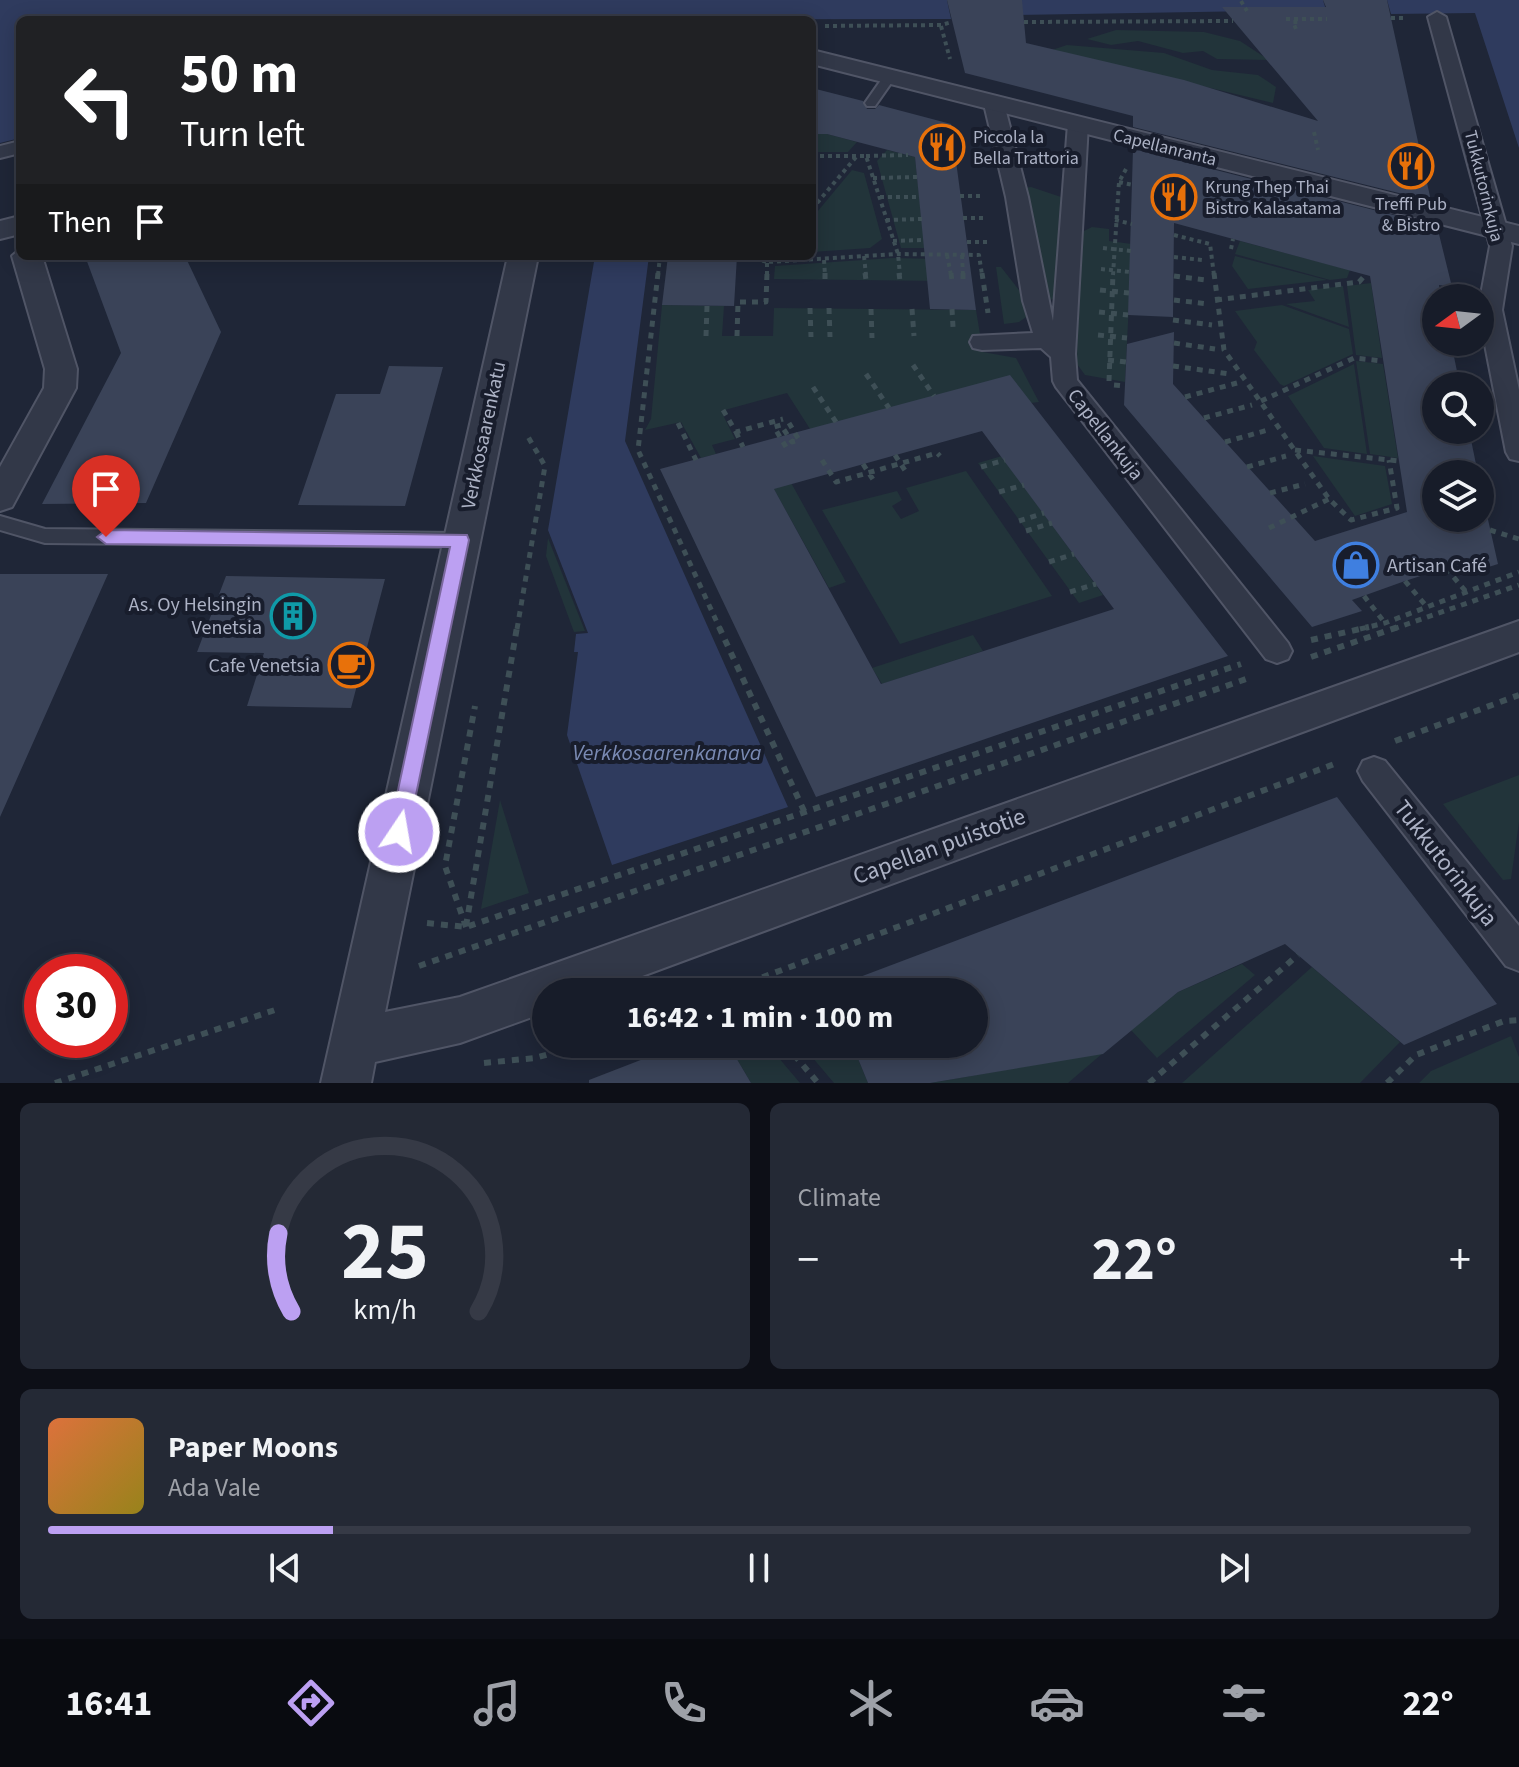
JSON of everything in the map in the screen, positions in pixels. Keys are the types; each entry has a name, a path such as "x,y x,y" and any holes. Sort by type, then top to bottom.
{"street":[{"name":"Tukkutorinkuja","path":"1437,17 1508,232 1501,246 1490,310 1519,452"},
{"name":"Capellanranta","path":"816,58 1508,232"},
{"path":"987,342 1055,347 1035,301 1017,197 994,104"},
{"name":"Capellankuja","path":"1078,124 1055,347 1065,381 1288,656"},
{"path":"0,498 60,388 61,369 28,260"},
{"name":"Verkkosaarenkatu","path":"350,1062 522,260"},
{"name":"Capellan puistotie","path":"350,1062 1519,636"},
{"name":"Tukkutorinkuja","path":"1368,758 1519,954"}],"lane":[{"path":"871,103 890,76"},
{"path":"0,523 45,536 460,540"}],"path":[{"path":"1241,1 1247,11"},
{"path":"1286,19 1327,19"},
{"path":"1296,29 1293,22 1319,22 1317,19"},
{"path":"1024,22 1233,21"},
{"path":"816,26 941,25 952,22"},
{"path":"941,25 952,66"},
{"path":"816,156 908,155"},
{"path":"866,156 898,254 900,281"},
{"path":"816,204 856,157"},
{"path":"1110,395 1119,182 1130,162"},
{"path":"873,178 917,177"},
{"path":"1119,182 1133,185"},
{"path":"880,197 919,197"},
{"path":"886,220 922,219"},
{"path":"1174,235 1210,244 1224,350 1329,499 1358,527"},
{"path":"1231,249 1233,239"},
{"path":"893,241 924,240"},
{"path":"816,260 898,254 979,255 987,342"},
{"path":"947,254 952,281"},
{"path":"962,255 963,281"},
{"path":"864,256 866,280"},
{"path":"1174,257 1202,260"},
{"path":"660,260 638,450 805,813"},
{"path":"737,336 738,302 766,302 769,260"},
{"path":"824,260 825,279"},
{"path":"1216,300 1359,282 1366,274"},
{"path":"1174,276 1205,280"},
{"path":"1174,300 1209,304"},
{"path":"706,336 707,306"},
{"path":"810,308 811,337"},
{"path":"829,308 830,337"},
{"path":"871,309 872,338"},
{"path":"912,309 914,336"},
{"path":"1173,320 1212,325"},
{"path":"1174,343 1215,349"},
{"path":"1261,401 1354,358 1383,361"},
{"path":"913,365 934,396"},
{"path":"1173,366 1230,374"},
{"path":"866,374 889,408"},
{"path":"1185,397 1237,383"},
{"path":"813,387 836,422"},
{"path":"1204,418 1252,405"},
{"path":"723,410 743,447"},
{"path":"736,432 783,419"},
{"path":"678,423 696,460"},
{"path":"786,447 774,427 781,425 792,442 799,440 789,423"},
{"path":"1225,442 1268,430"},
{"path":"466,927 545,466 526,433"},
{"path":"1294,450 1399,461"},
{"path":"822,460 836,482 937,453 940,456"},
{"path":"895,455 906,472"},
{"path":"1247,467 1286,456"},
{"path":"981,467 1005,460"},
{"path":"1351,520 1397,508 1389,460"},
{"path":"863,464 874,481"},
{"path":"1270,493 1305,484"},
{"path":"999,492 1024,485"},
{"path":"1269,528 1329,499"},
{"path":"1019,521 1044,513"},
{"path":"1026,531 1052,523"},
{"path":"1494,531 1519,539"},
{"path":"1049,562 1074,554"},
{"path":"1446,568 1467,593"},
{"path":"1288,656 1298,643 1385,623 1519,572"},
{"path":"1405,581 1427,607"},
{"path":"1070,592 1096,584"},
{"path":"381,919 466,927 1288,656 1519,585"},
{"path":"1364,596 1385,623"},
{"path":"416,967 1258,675"},
{"path":"762,978 1368,758 1519,695"},
{"path":"1149,1083 1298,955"},
{"path":"55,1083 278,1009"},
{"path":"1387,1083 1416,1055 1504,1021 1519,1020"},
{"path":"797,1058 818,1083"}],"shaded area":[{"path":"1116,30 1204,32 1240,41 1269,60 1217,59 1203,51 1183,53 1138,41 1111,45 1087,39"},
{"path":"1067,45 1164,53 1212,70 1258,75 1276,87 1273,103 1052,50"},
{"path":"816,134 857,142 848,152 816,152"},
{"path":"887,150 915,157 925,248 901,248 877,161"},
{"path":"852,170 864,173 882,239 870,248 816,252 816,213"},
{"path":"1031,187 1061,197 1057,297 1048,301 1024,188"},
{"path":"1092,227 1109,229 1109,241 1132,244 1125,382 1085,375 1077,364 1078,234"},
{"path":"1240,241 1350,270 1347,278 1330,280 1235,254"},
{"path":"1235,256 1327,280 1248,289 1232,266"},
{"path":"892,258 938,259 941,281 774,279 775,266"},
{"path":"996,267 1001,267 1030,304 1032,313 1019,322 1004,324"},
{"path":"1371,283 1382,358 1356,355 1347,286"},
{"path":"1343,286 1349,327 1286,304 1315,301 1308,290"},
{"path":"662,305 724,306 722,336 773,336 774,308 976,310 983,352 1016,358 1039,402 810,429 787,393 721,411 735,439 712,445 716,454 701,458 681,422 645,430 651,419"},
{"path":"1282,305 1349,329 1353,354 1284,386 1280,384 1254,350 1257,342 1235,311"},
{"path":"1356,361 1383,364 1398,458 1370,454"},
{"path":"1354,364 1367,454 1324,448 1288,396"},
{"path":"774,452 846,582 829,588 756,457"},
{"path":"1002,456 1103,595 1079,603 978,463"},
{"path":"1313,456 1385,466 1392,504 1355,516"},
{"path":"966,471 1052,596 900,644 822,510 897,491 902,500 892,506 901,519 919,511 906,488"},
{"path":"548,538 585,631 574,632 546,556"},
{"path":"973,635 983,651 882,684 872,668"},
{"path":"1519,775 1519,822 1511,879 1503,880 1443,804"},
{"path":"500,800 529,893 481,909"},
{"path":"1242,964 1255,975 1157,1058 1131,1030 1178,992"},
{"path":"1312,967 1400,1042 1360,1083 1182,1083"},
{"path":"1511,1036 1519,1057 1519,1083 1419,1083 1431,1071"},
{"path":"1103,1053 1068,1083 930,1083"},
{"path":"736,1058 779,1058 800,1083 751,1083"},
{"path":"813,1058 858,1058 868,1083 834,1083"}],"water":[{"path":"0,0 947,0 951,19 816,19 816,16 16,16 16,139 0,143"},
{"path":"1014,0 1323,0 1326,10 1016,15"},
{"path":"1387,0 1519,0 1519,148 1475,13 1391,14"},
{"name":"Verkkosaarenkanava","path":"594,260 648,260 625,441 788,807 612,865 567,735 578,652 574,652 576,634 588,633 548,530"}],"building":[{"path":"947,0 1022,0 1026,43 1184,80 1318,121 1222,7 1326,7 1323,0 1387,0 1431,201 1133,127 1133,116 965,73"},
{"path":"816,89 863,101 867,109 875,109 879,105 951,124 976,310 930,309 915,157 827,134 816,134"},
{"path":"1133,149 1437,226 1451,284 1422,284 1422,356 1454,356 1457,372 1422,372 1422,444 1472,444 1475,460 1422,460 1422,532 1491,532 1498,564 1470,573 1461,563 1405,581 1352,600 1362,611 1312,627 1124,405 1127,344 1174,332 1173,384 1315,541 1407,512 1370,276 1174,223 1173,317 1128,315"},
{"path":"86,260 187,260 221,332 146,503 42,504 121,353"},
{"path":"668,260 737,260 734,306 662,305"},
{"path":"389,366 443,367 405,506 298,505 336,394 380,394"},
{"path":"1010,375 1228,656 816,797 660,469","holes":["982,431 1114,609 881,684 774,489"]},
{"path":"0,574 108,574 0,817"},
{"name":"As. Oy Helsingin Venetsia","path":"226,576 385,579 351,708 247,706 264,653 197,652"},
{"path":"1337,797 1497,1004 1404,1045 1285,944 1178,992 1103,1054 930,1083 868,1083 858,1058 988,1058 988,978 857,978"},
{"path":"646,1058 736,1058 751,1083 589,1083 589,1080"}],"place":[{"name":"Piccola la Bella Trattoria","path":"942,147"},
{"name":"Treffi Pub & Bistro","path":"1411,166"},
{"name":"Krung Thep Thai Bistro Kalasatama","path":"1174,197"},
{"name":"Artisan Café","path":"1356,565"},
{"name":"As. Oy Helsingin Venetsia","path":"293,616"},
{"name":"Cafe Venetsia","path":"351,665"}],"route":[{"path":"106,537 460,540 399,832"}]}
